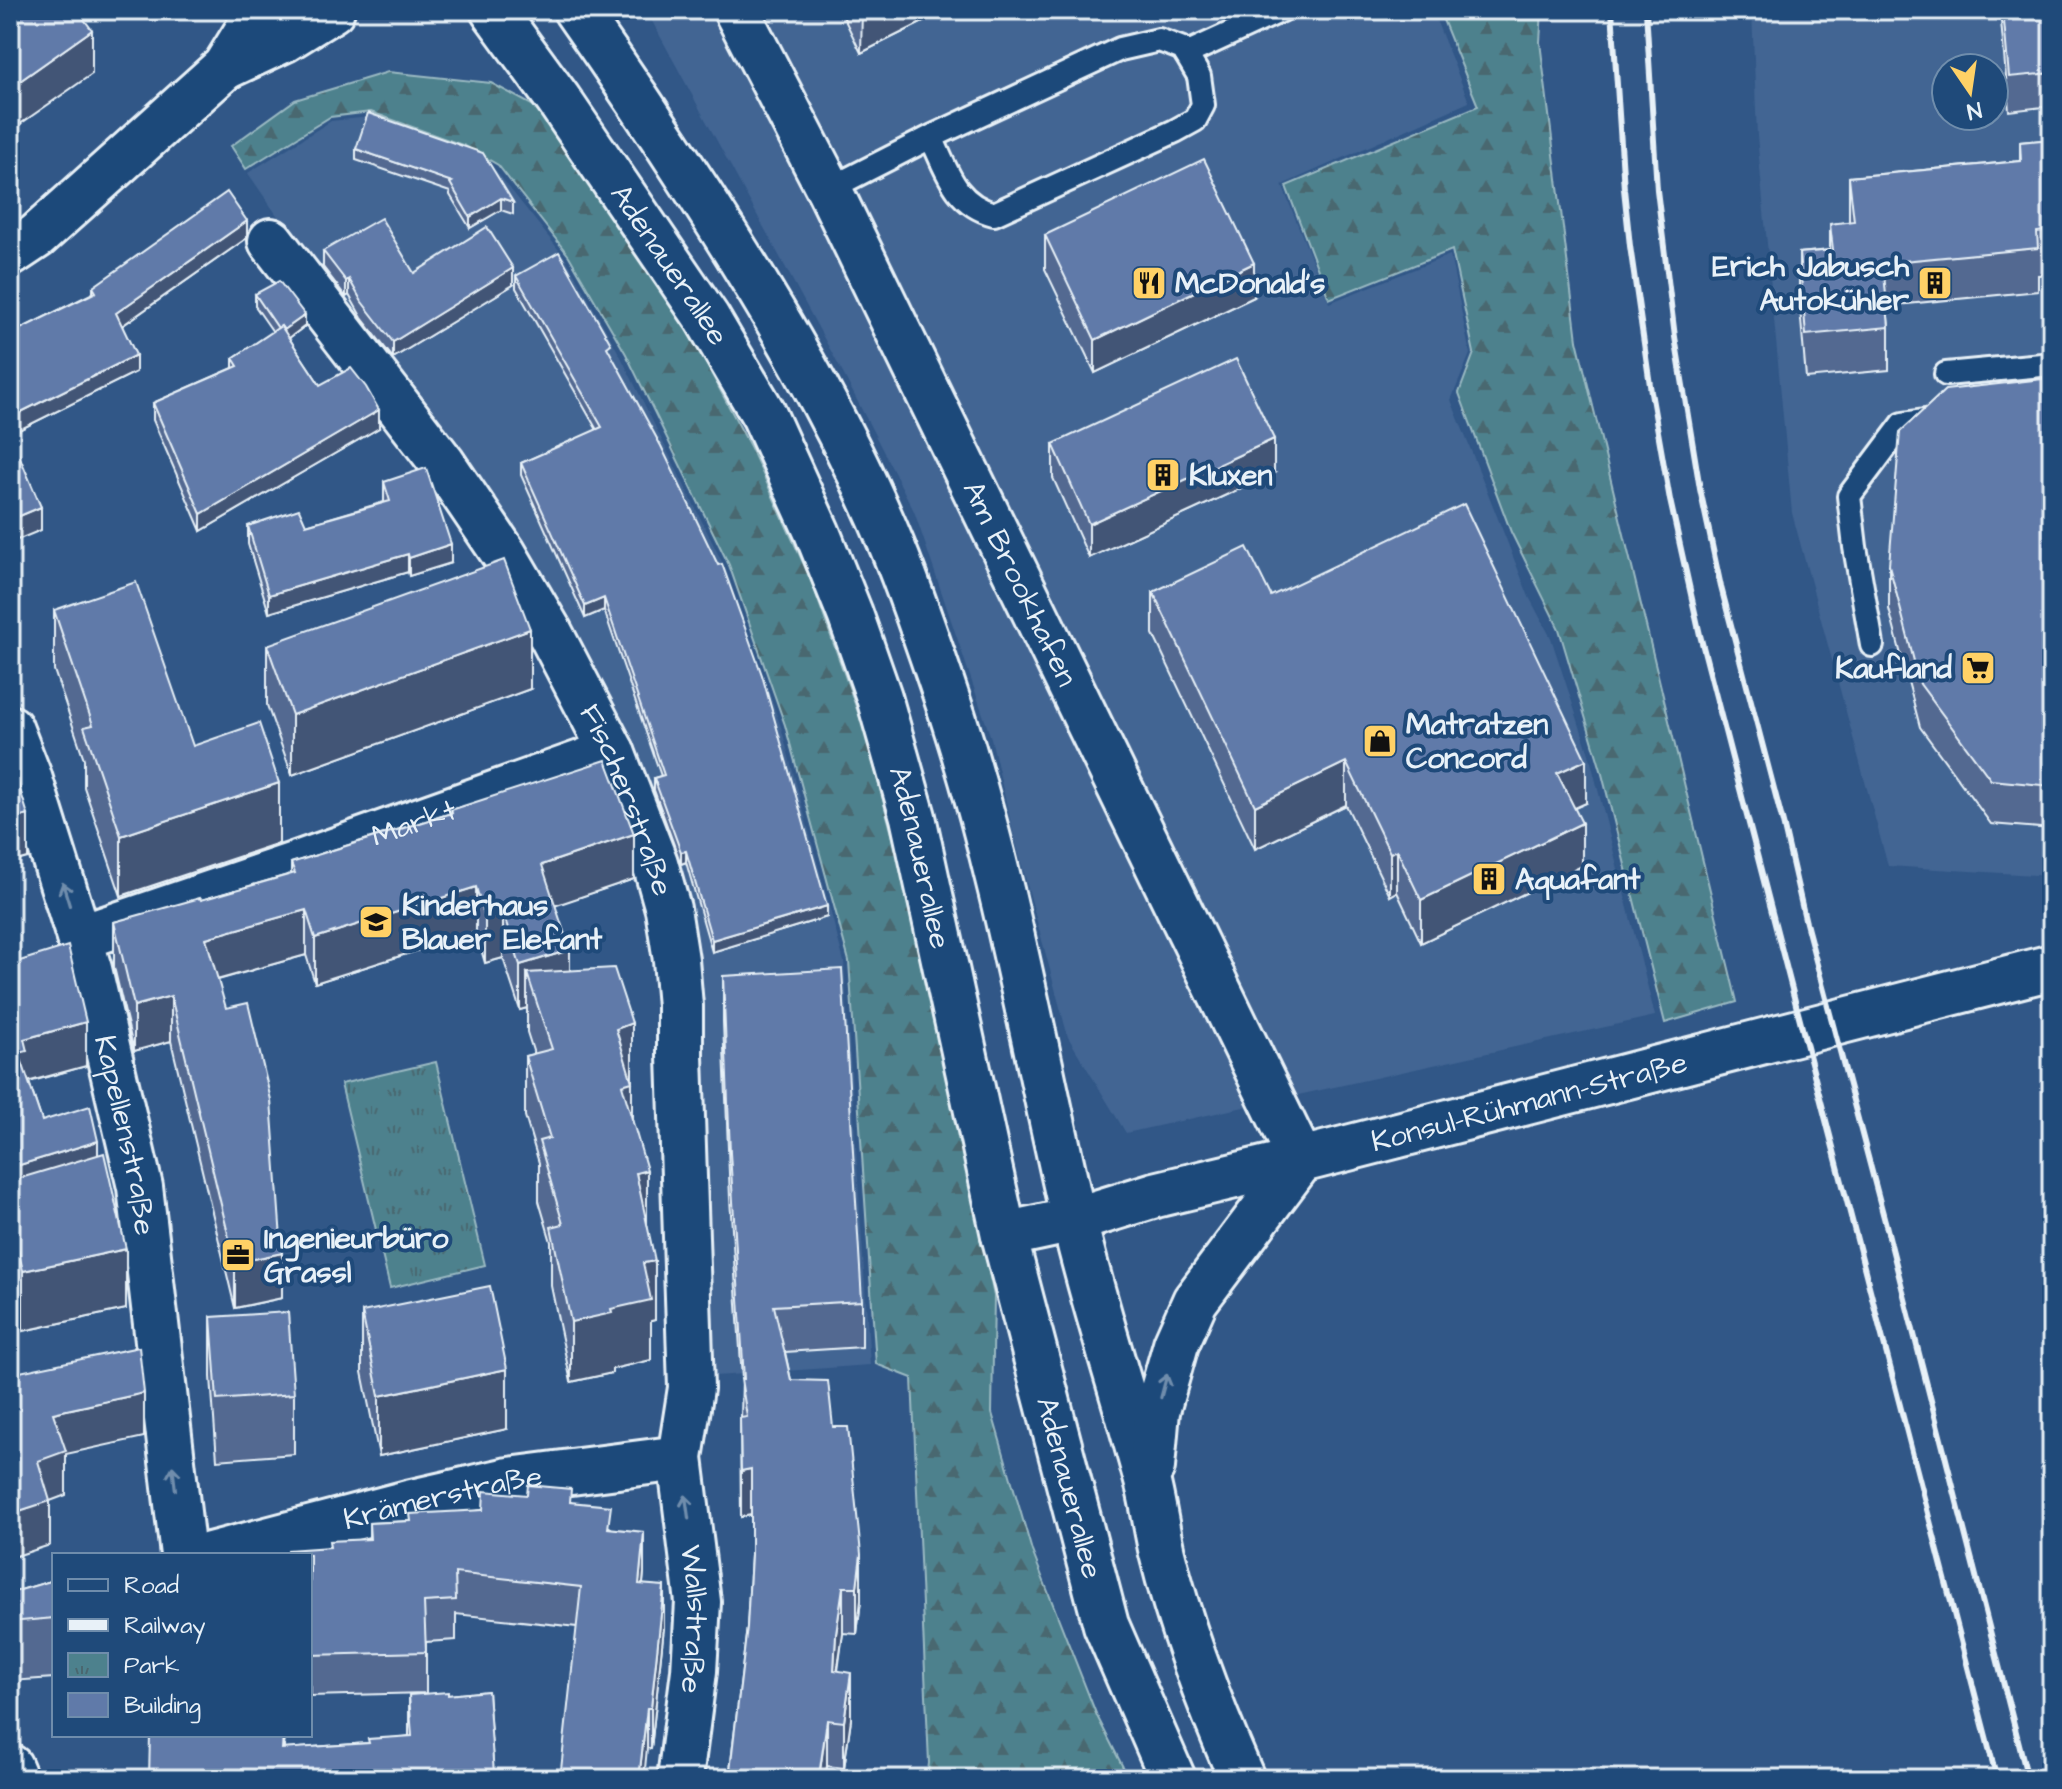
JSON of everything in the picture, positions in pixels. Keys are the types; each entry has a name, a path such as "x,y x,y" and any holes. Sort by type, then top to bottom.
{"street":[{"path":"10,254 37,236 225,67 260,10"},
{"path":"225,67 285,39 332,10"},
{"name":"Adenauerallee","path":"493,10 567,112 707,318 764,415 850,614 879,697 913,817 1004,1235 1106,1625 1173,1779"},
{"name":"Adenauerallee","path":"576,10 623,77 772,310 837,429 891,544 920,620 954,720 994,858 1074,1220 1149,1491 1162,1554 1218,1723 1242,1779"},
{"name":"Am Brookhafen","path":"741,12 1301,1160"},
{"name":"Fischerstraße","path":"271,241 443,464 504,554 549,631 612,752 655,863 668,909 680,1006 691,1388 680,1458"},
{"name":"Kapellenstraße","path":"10,728 29,777 89,969 132,1190 183,1553"},
{"name":"Markt","path":"79,938 612,752"},
{"name":"Konsul-Rühmann-Straße","path":"1004,1235 1074,1220 1155,1195 2052,967"},
{"path":"1149,1491 1157,1411 1176,1344 1195,1301 1301,1160"},
{"name":"Krämerstraße","path":"218,1553 509,1480 680,1458"},
{"name":"Wallstraße","path":"680,1458 698,1602 694,1671 680,1779"},
{"path":"10,1767 15,1779"}],"lane":[{"path":"1186,54 1282,10"},
{"path":"829,189 931,137 1120,49 1159,40 1183,49 1199,76 1203,105 1195,120 994,214 978,210 958,193 931,137"},
{"path":"1946,374 2052,364"},
{"path":"1872,645 1849,496 1903,424 1959,417"}],"shaded area":[{"path":"646,10 1432,10 1469,102 1282,185 1329,303 1450,255 1470,354 1451,400 1529,597 1551,638 1589,754 1655,1016 1126,1133 1068,1037 991,738 914,511"},
{"path":"1752,10 2052,10 2052,876 1888,866 1792,513 1757,136"},
{"path":"371,117 463,151 496,171 566,259 621,357 725,568 781,727 844,962 870,1365 715,1376 697,1188 638,763 547,580 364,342 248,173 331,121"}],"green space":[{"path":"1439,10 1542,10 1540,42 1577,340 1737,1002 1665,1023 1601,770 1559,629 1511,532 1459,393 1474,353 1452,250 1329,299 1286,186 1478,106"},
{"path":"388,72 491,83 534,106 599,188 666,288 751,448 811,580 865,732 902,872 936,1021 994,1296 992,1413 1032,1551 1097,1716 1129,1779 927,1779 929,1763 912,1378 876,1364 849,961 785,725 729,565 626,354 569,256 498,165 465,146 371,112 330,117 246,169 231,146 295,100"},
{"path":"436,1062 485,1265 390,1288 341,1084"}],"building":[{"path":"10,10 77,10 92,30 10,88"},
{"path":"2003,10 2052,10 2052,73 2010,77 2010,52 2007,52"},
{"path":"368,113 483,153 513,202 501,198 470,217 452,182 356,149"},
{"path":"2052,139 2052,230 2037,232 2038,248 1883,263 1889,327 1806,335 1799,253 1833,250 1830,224 1854,221 1849,177 2021,161 2020,142"},
{"name":"McDonald's","path":"1204,159 1254,263 1095,340 1045,235"},
{"path":"227,192 247,221 116,313 136,355 17,414 10,400 10,334 96,292 93,287"},
{"path":"381,218 414,273 487,227 513,268 393,342 362,302 349,279 346,281 323,251"},
{"path":"559,252 611,344 607,347 661,446 718,565 722,564 762,675 827,906 712,940 686,851 681,852 654,778 664,775 604,598 585,606 521,463 602,427 516,276"},
{"path":"279,281 305,315 284,330 281,326 278,328 255,294"},
{"path":"281,326 320,385 351,368 379,410 201,514 153,403 238,366 233,358"},
{"name":"Kluxen","path":"1236,359 1274,439 1089,524 1053,444"},
{"name":"Kaufland","path":"2052,378 2052,786 1991,780 1920,684 1889,565 1900,432 1945,390"},
{"path":"10,434 41,507 10,520"},
{"path":"426,468 451,544 269,595 248,526 299,509 306,525 390,501 384,482"},
{"name":"Matratzen Concord","path":"1464,504 1586,760 1557,773 1582,823 1421,900 1397,850 1390,853 1346,762 1255,806 1153,592 1247,547 1271,596"},
{"path":"504,560 530,629 292,715 267,645"},
{"path":"136,582 193,746 259,723 279,783 121,836 84,727 93,725 54,610"},
{"path":"10,760 28,815 10,820"},
{"path":"606,760 634,834 542,865 570,950 520,965 503,913 485,918 476,887 315,938 306,910 206,938 226,1008 248,1003 271,1100 282,1253 235,1263 171,996 134,1006 114,922 295,873 291,863 452,813 451,810"},
{"path":"68,946 86,1022 24,1039 27,1051 19,1053 42,1121 90,1106 98,1141 10,1168 10,964"},
{"path":"614,968 632,1023 616,1029 632,1082 622,1085 647,1170 636,1173 655,1261 643,1263 651,1300 571,1322 551,1227 563,1224 539,1141 550,1138 525,1056 552,1049 527,973"},
{"path":"842,969 862,1301 774,1306 791,1380 828,1381 833,1427 848,1427 861,1554 857,1587 843,1587 834,1670 851,1673 844,1722 827,1720 819,1776 816,1775 815,1779 729,1779 747,1627 751,1469 741,1471 740,1418 747,1417 741,1379 744,1379 723,976"},
{"path":"104,1153 126,1249 23,1271 10,1213 10,1180"},
{"path":"490,1286 507,1369 379,1396 362,1312"},
{"path":"288,1312 294,1394 217,1400 211,1317"},
{"path":"139,1347 144,1393 53,1413 66,1451 38,1461 50,1501 10,1514 10,1374"},
{"path":"528,1485 571,1489 570,1502 611,1506 608,1528 644,1532 639,1584 664,1586 651,1708 647,1708 639,1779 560,1779 581,1587 455,1573 456,1600 424,1602 426,1652 312,1655 312,1553 288,1553 288,1550 330,1547 329,1541 370,1539 369,1523 411,1521 410,1514 483,1510 484,1491 527,1495"},
{"path":"52,1581 52,1618 10,1622 10,1593"},
{"path":"488,1691 494,1774 473,1775 473,1779 149,1779 150,1737 283,1737 282,1749 369,1743 368,1739 412,1736 409,1695 448,1692 448,1695"}],"railway":[{"path":"1612,10 1630,246 1670,500 1700,635 1997,1779"},
{"path":"1646,10 1657,190 1675,337 1700,489 1721,587 2028,1779"}],"place":[{"name":"McDonald's","path":"1149,283"},
{"name":"Erich Jabusch Autokühler","path":"1935,283"},
{"name":"Kluxen","path":"1163,475"},
{"name":"Kaufland","path":"1978,668"},
{"name":"Matratzen Concord","path":"1380,741"},
{"name":"Aquafant","path":"1489,879"},
{"name":"Kinderhaus Blauer Elefant","path":"376,922"},
{"name":"Ingenieurbüro Grassl","path":"238,1255"}]}
